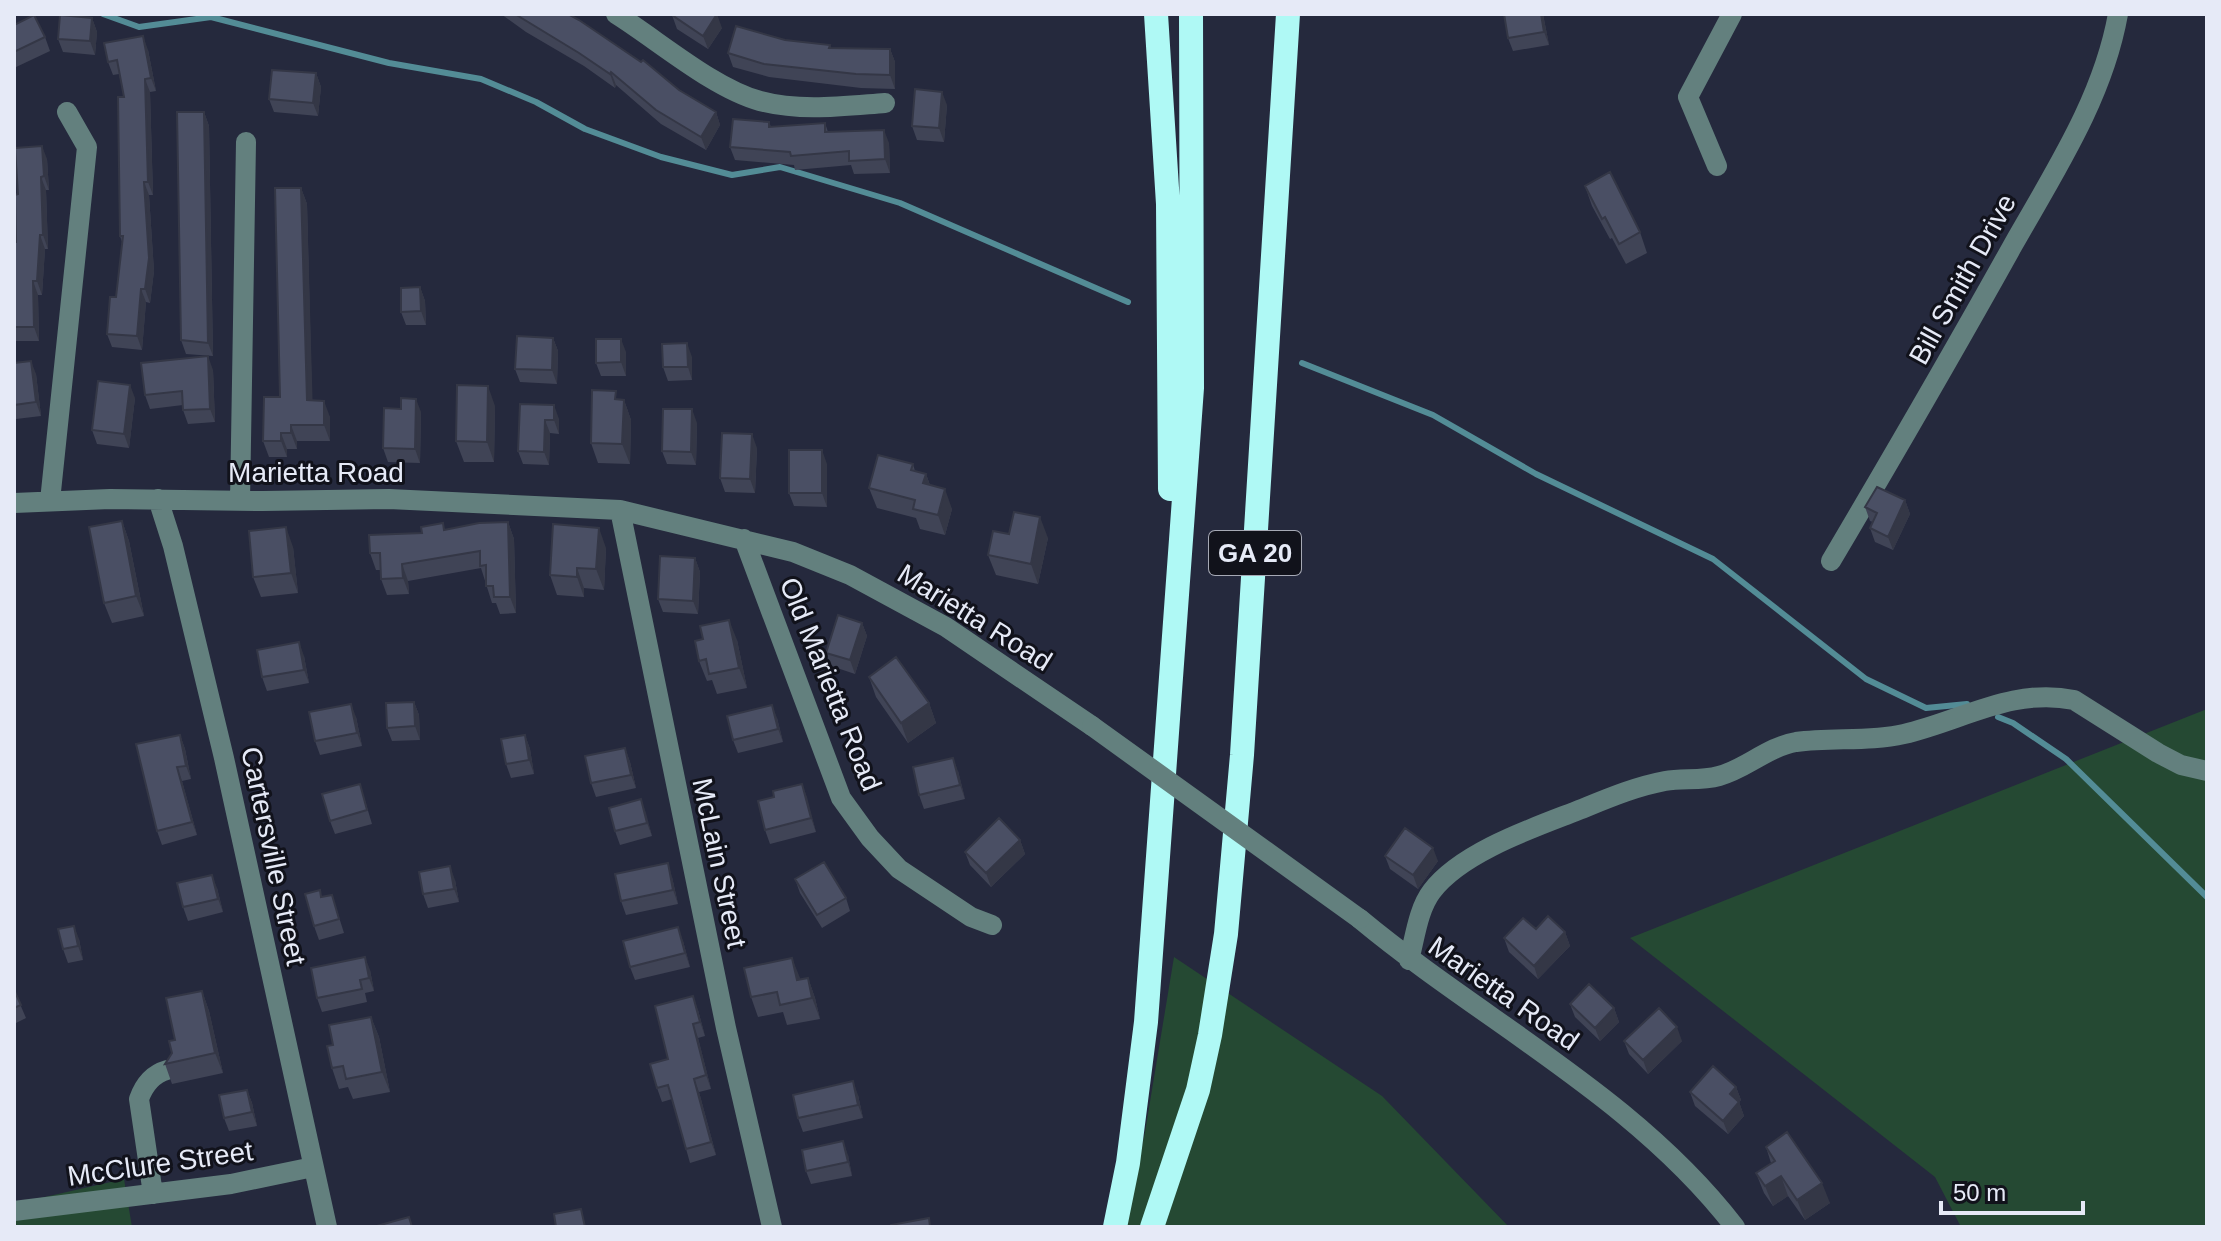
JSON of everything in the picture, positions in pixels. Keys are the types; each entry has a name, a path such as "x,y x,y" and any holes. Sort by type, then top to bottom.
{"highway":[{"name":"GA 20","path":"1115,1227 1128,1163 1144,1036 1168,708 1168,218 1156,14"},
{"path":"1168,708 1192,388 1191,14"},
{"name":"GA 20","path":"1152,1227 1198,1090 1226,934 1242,755 1288,14"}],"street":[{"path":"616,14 726,86 759,101 801,106 885,103"},
{"path":"1717,166 1688,97 1732,14"},
{"name":"Bill Smith Drive","path":"1831,561 1942,373 2089,110 2115,35 2118,14"},
{"path":"50,501 87,147 67,112"},
{"path":"240,501 246,142"},
{"name":"Marietta Road","path":"14,503 158,499 389,499 620,510 793,552 886,593 946,627 1092,726 1621,1112 1691,1176 1735,1227"},
{"name":"Cartersville Street","path":"158,499 173,546 224,758 327,1227"},
{"name":"McLain Street","path":"620,510 726,1028 772,1227"},
{"name":"Old Marietta Road","path":"744,539 841,798 870,838 899,869 971,917 992,925"},
{"path":"1409,960 1420,918 1432,892 1463,864 1495,845 1633,789 1729,773 1757,756 1792,743 1902,735 1954,720 1992,704 2030,697 2058,697 2074,700 2181,765 2207,771"},
{"path":"153,1194 139,1099 144,1087 157,1073 167,1070"},
{"name":"McClure Street","path":"15,1206 231,1184 313,1167"}],"green space":[{"path":"2207,709 2207,1227 1961,1227 1935,1177 1630,938"},
{"path":"1174,957 1382,1096 1509,1227 1124,1227 1145,1132"},
{"path":"124,1179 132,1227 14,1227 14,1204"}],"building":[{"path":"515,14 568,14 641,62 643,60 679,90 716,112 701,137 656,110 611,72"},
{"path":"673,14 717,14 703,36"},
{"path":"1504,14 1541,14 1544,32 1508,38"},
{"path":"34,15 45,37 14,52 14,25"},
{"path":"60,15 92,18 90,41 58,39"},
{"path":"736,26 785,40 830,45 829,48 890,49 890,75 764,64 728,53"},
{"path":"143,36 151,78 145,79 148,182 144,182 149,258 145,289 141,289 137,336 107,334 110,297 116,297 123,236 120,236 118,97 124,97 117,60 108,62 104,43"},
{"path":"272,70 316,73 313,103 269,99"},
{"path":"915,89 942,92 939,128 912,126"},
{"path":"177,112 204,112 208,343 181,340"},
{"path":"733,119 769,122 769,127 825,123 825,132 884,130 885,159 849,161 849,151 791,156 790,152 730,147"},
{"path":"42,146 43,235 40,235 37,281 33,281 34,327 14,327 15,195 18,194 15,148"},
{"path":"1610,172 1640,232 1619,244 1585,186"},
{"path":"275,188 301,188 307,400 324,401 324,425 291,425 291,433 281,433 281,441 263,441 264,397 280,397"},
{"path":"420,287 421,311 401,312 401,288"},
{"path":"517,336 553,338 552,370 515,369"},
{"path":"596,339 621,339 621,362 596,363"},
{"path":"687,343 688,367 663,367 662,344"},
{"path":"208,356 210,409 183,410 182,391 145,395 141,363"},
{"path":"31,361 36,402 14,405 14,363"},
{"path":"98,381 130,385 124,434 92,430"},
{"path":"457,385 488,386 487,442 456,441"},
{"path":"592,390 616,391 615,399 624,400 622,444 591,443"},
{"path":"401,398 416,399 415,449 383,448 384,408 401,409"},
{"path":"520,404 554,405 554,420 545,420 544,452 518,451"},
{"path":"663,409 692,409 691,452 662,451"},
{"path":"722,433 752,434 750,479 720,478"},
{"path":"789,450 822,450 822,493 789,493"},
{"path":"878,455 913,464 911,470 926,474 923,483 945,489 938,515 913,509 915,500 869,488"},
{"path":"1877,487 1905,500 1888,537 1870,528 1877,513 1865,507"},
{"path":"1014,512 1040,517 1031,564 988,555 993,531 1009,534"},
{"path":"122,521 136,596 104,603 89,527"},
{"path":"508,522 510,597 494,597 493,586 486,586 486,565 480,566 480,551 402,564 403,578 381,579 380,553 370,553 369,535 422,533 421,527 443,523 444,530 479,523"},
{"path":"553,524 599,528 596,569 577,568 577,577 550,575"},
{"path":"286,527 291,573 253,577 249,531"},
{"path":"660,556 695,558 693,601 658,599"},
{"path":"838,615 862,623 850,660 826,653"},
{"path":"729,620 739,668 709,674 706,659 699,661 695,641 703,639 700,626"},
{"path":"299,642 304,670 262,677 257,650"},
{"path":"896,657 929,703 901,723 869,677"},
{"path":"414,702 415,726 387,728 386,703"},
{"path":"351,704 357,733 315,741 309,712"},
{"path":"772,705 778,729 733,740 727,716"},
{"path":"180,735 186,766 177,767 192,822 157,831 136,744"},
{"path":"525,735 529,760 506,764 501,739"},
{"path":"625,748 631,775 591,783 585,756"},
{"path":"953,758 960,785 919,795 913,767"},
{"path":"360,784 367,810 330,821 322,794"},
{"path":"802,784 811,818 765,830 758,801 774,797 773,791"},
{"path":"641,799 647,823 615,831 609,808"},
{"path":"999,818 1020,840 986,873 965,852"},
{"path":"1405,828 1433,848 1413,875 1385,856"},
{"path":"824,862 846,898 817,915 795,879"},
{"path":"668,863 673,890 621,901 615,874"},
{"path":"450,866 454,889 423,894 419,872"},
{"path":"212,875 218,899 183,907 177,883"},
{"path":"320,890 321,897 332,895 339,919 314,926 305,894"},
{"path":"1548,916 1565,932 1534,966 1504,938 1523,918 1536,929"},
{"path":"74,926 78,946 63,949 58,929"},
{"path":"678,927 685,953 630,967 623,941"},
{"path":"365,957 369,978 360,980 362,989 317,998 311,968"},
{"path":"792,958 797,980 808,978 812,998 780,1005 777,992 751,997 744,968"},
{"path":"1589,984 1614,1008 1595,1028 1570,1004"},
{"path":"14,990 21,1005 14,1008"},
{"path":"202,991 215,1053 165,1064 172,1053 169,1041 175,1040 166,998"},
{"path":"693,996 700,1022 693,1024 706,1075 694,1079 711,1142 686,1149 668,1085 657,1088 650,1064 668,1059 655,1006"},
{"path":"1659,1008 1677,1027 1643,1060 1624,1041"},
{"path":"371,1017 382,1072 346,1079 343,1066 332,1068 327,1046 333,1045 329,1025"},
{"path":"1713,1066 1736,1087 1730,1094 1739,1102 1723,1121 1690,1092"},
{"path":"853,1081 858,1105 798,1118 793,1095"},
{"path":"247,1090 252,1112 224,1118 219,1095"},
{"path":"1787,1132 1822,1183 1797,1200 1781,1176 1765,1186 1756,1173 1775,1161 1766,1147"},
{"path":"843,1141 848,1162 806,1171 802,1150"},
{"path":"581,1209 585,1227 556,1227 554,1214"},
{"path":"409,1217 412,1227 373,1227"},
{"path":"929,1218 930,1227 891,1227 891,1225"}],"waterway":[{"path":"103,14 139,27 211,17 389,63 481,79 536,102 585,129 661,157 732,175 780,167 900,203 1128,302"},
{"path":"1302,363 1433,415 1536,474 1713,559 1866,679 1926,708 1967,704"},
{"path":"1998,717 2013,723 2066,759 2207,897"}]}
